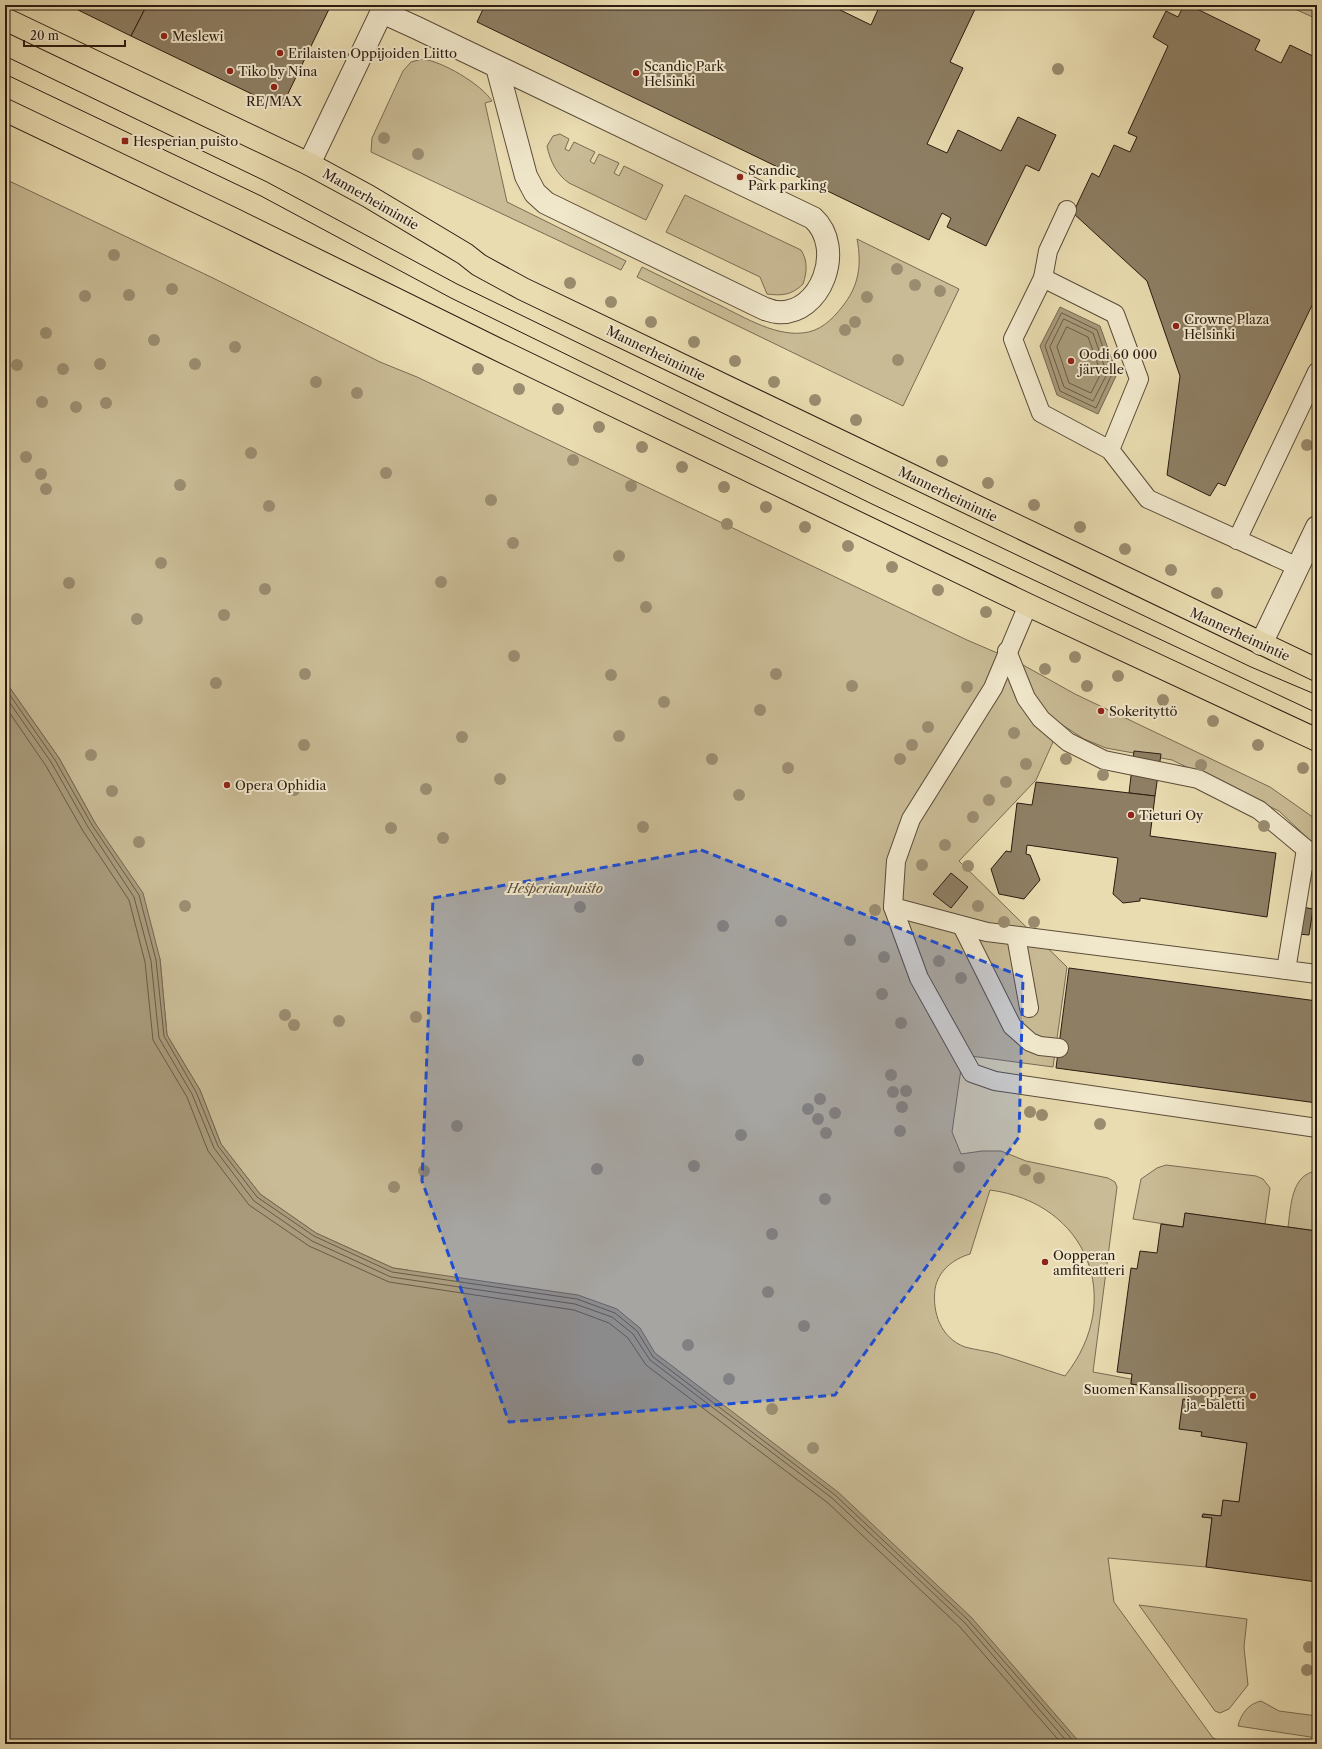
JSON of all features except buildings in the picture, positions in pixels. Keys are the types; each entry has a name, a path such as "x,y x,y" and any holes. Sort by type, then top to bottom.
{"main road":[{"name":"Mannerheimintie","path":"5,19 309,164 368,196 480,265 523,289 1317,670"},
{"path":"5,110 231,218 495,348 1028,605 1317,740"}],"street":[{"path":"309,164 384,8 497,67 813,218 820,224 826,235 830,252 827,270 816,293 807,302 788,311 777,312 765,309 546,203 535,193 526,176 497,67"},
{"path":"1261,644 1317,527"}],"lane":[{"path":"1068,210 1048,251 1043,278 1013,340 1041,413 1110,450 1148,499 1298,567"},
{"path":"1043,278 1115,314 1139,379 1110,450"},
{"path":"1237,540 1317,372"},
{"path":"1028,605 1007,651 993,688 911,819 896,861 893,907 919,978 972,1073 995,1082 1317,1128"},
{"path":"1007,651 1026,698 1041,720 1068,742 1104,760 1198,779 1259,810 1312,856 1286,970"},
{"path":"893,907 987,932 1317,974"},
{"path":"962,926 1012,1026 1030,1042 1040,1046 1059,1048"},
{"path":"1016,936 1029,1008"}],"highlighted area":[{"path":"701,850 1023,977 1019,1137 835,1395 509,1422 422,1181 433,898"}],"green space":[{"path":"1286,5 1317,5 1317,19"},
{"path":"422,59 440,64 460,74 487,94 492,101 485,103 507,202 626,261 621,270 371,152 372,138 403,71 411,62"},
{"path":"560,134 569,139 565,149 569,151 574,142 595,152 590,161 594,164 599,154 619,163 614,173 619,176 624,166 663,185 646,220 569,183 561,176 552,162 547,146 553,136"},
{"name":"Hesperianpuisto","path":"5,179 213,278 380,362 417,377 967,640 1016,661 1075,694 1270,787 1317,820 1317,847 1279,811 1172,760 1106,748 1084,739 1061,724 1036,780 959,861 1067,967 1053,1067 963,1055 952,1132 961,1154 982,1151 1001,1151 1026,1161 1108,1178 1115,1182 1117,1187 1093,1372 1131,1379 1131,1384 1189,1392 1188,1400 1184,1399 1202,1432 1202,1436 1247,1443 1239,1502 1223,1501 1221,1516 1203,1514 1202,1517 1212,1518 1206,1567 1108,1558 1114,1602 1213,1738 1228,1744 1038,1744 408,1270 393,1268 316,1233 260,1194 221,1144 200,1090 167,1035 160,959 95,823 59,758 5,681","holes":["990,1190 1024,1199 1051,1214 1072,1234 1087,1259 1094,1287 1093,1316 1083,1346 1065,1376 998,1354 965,1347 950,1338 944,1331 937,1316 934,1298 939,1277 952,1263 970,1254"]},
{"path":"685,195 801,250 805,258 806,267 803,284 791,293 777,295 767,294 760,277 666,232"},
{"path":"857,239 959,289 903,406 637,277 642,267 768,328 791,333 808,332 819,328 829,321 848,299 856,283 858,275 859,258"},
{"path":"1166,1165 1256,1176 1263,1179 1270,1188 1265,1224 1185,1213 1183,1227 1133,1219 1141,1179 1157,1168"},
{"path":"1317,1171 1317,1231 1288,1227 1292,1201 1297,1184 1308,1173"},
{"path":"1139,1605 1247,1619 1244,1647 1248,1685 1229,1709 1220,1713 1215,1711"},
{"path":"1261,1701 1279,1711 1317,1716 1317,1738 1238,1726 1241,1717 1246,1710 1252,1704"}],"water":[{"path":"1060,307 1100,326 1117,374 1098,414 1057,395 1040,346"},
{"path":"5,681 59,758 95,823 143,893 160,959 167,1035 200,1090 221,1144 260,1194 316,1233 393,1268 578,1295 617,1309 640,1328 655,1353 838,1492 971,1617 1081,1744 5,1744"}],"tram line":[{"path":"5,56 267,182 457,284 881,490 1251,667 1317,695"},
{"path":"5,74 261,196 451,298 872,504 1317,713"}],"place":[{"name":"Meslewi","path":"164,36"},
{"name":"Erilaisten Oppijoiden Liitto","path":"280,53"},
{"name":"Tiko by Nina","path":"230,71"},
{"name":"Scandic Park Helsinki","path":"636,73"},
{"name":"RE/MAX","path":"274,87"},
{"name":"Hesperian puisto","path":"125,141"},
{"name":"Scandic Park parking","path":"740,177"},
{"name":"Crowne Plaza Helsinki","path":"1176,326"},
{"name":"Oodi 60 000 järvelle","path":"1071,361"},
{"name":"Sokerityttö","path":"1101,711"},
{"name":"Opera Ophidia","path":"227,785"},
{"name":"Tieturi Oy","path":"1131,815"},
{"name":"Oopperan amfiteatteri","path":"1045,1262"},
{"name":"Suomen Kansallisooppera ja -baletti","path":"1253,1396"}]}
